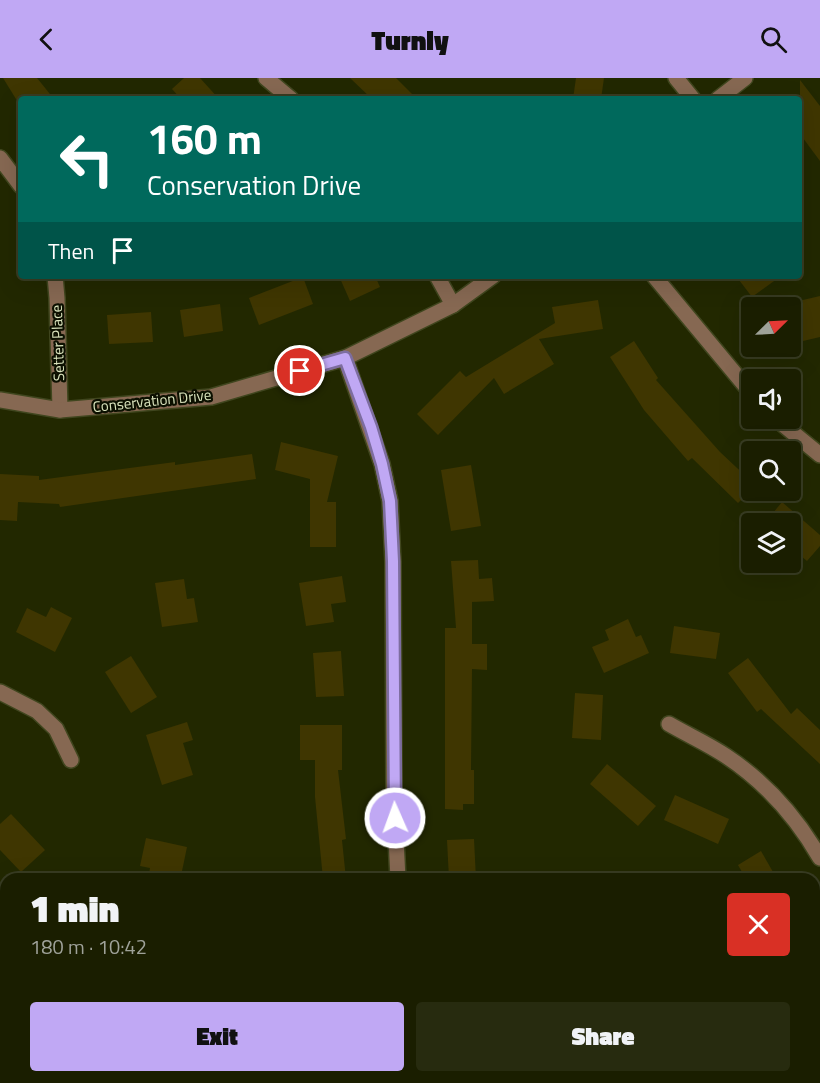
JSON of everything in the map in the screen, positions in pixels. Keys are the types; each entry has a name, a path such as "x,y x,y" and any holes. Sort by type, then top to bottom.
{"street":[{"path":"266,78 287,96"},
{"path":"676,78 691,96"},
{"path":"722,96 745,78"},
{"path":"0,158 18,182"},
{"name":"Setter Place","path":"54,279 60,410"},
{"path":"439,279 453,305"},
{"name":"Conservation Drive","path":"0,400 60,410 211,397 345,358 453,305 489,279"},
{"path":"656,279 741,381"},
{"path":"345,358 371,427 390,501 393,561 394,798 398,873"},
{"path":"788,429 820,455"},
{"path":"0,692 38,711 56,729 71,760"},
{"path":"669,724 727,757 769,791 796,820 820,858"}],"building":[{"path":"3,78 37,78 52,96 18,96 16,99"},
{"path":"184,78 200,78 216,96 178,96 172,89"},
{"path":"350,78 396,78 414,96 369,96"},
{"path":"576,78 604,78 601,96 573,96"},
{"path":"800,80 820,106 820,161 802,137 802,96 800,96"},
{"path":"298,279 304,279 313,304 259,325 249,298"},
{"path":"340,279 376,279 380,287 350,301"},
{"path":"738,279 777,279 752,297"},
{"path":"820,296 820,337 803,341 801,300"},
{"path":"598,300 603,329 539,339 554,364 504,394 494,378 438,435 417,414 460,371 466,377 555,323 552,307"},
{"path":"220,304 223,331 184,337 180,310"},
{"path":"151,312 153,342 109,344 107,315"},
{"path":"634,341 658,378 656,380 720,452 741,472 741,500 738,503 692,458 688,461 644,410 610,357"},
{"path":"281,442 338,456 327,502 336,502 336,547 310,547 310,479 275,470"},
{"path":"252,454 256,479 60,507 59,504 18,502 17,521 0,520 0,474 39,476 39,480"},
{"path":"471,465 481,526 451,531 441,470"},
{"path":"782,502 795,513 773,513"},
{"path":"801,518 820,535 820,546 807,561 801,556"},
{"path":"478,560 479,579 492,578 494,601 472,602 472,644 487,644 487,670 472,669 471,770 474,770 474,804 463,804 463,810 445,809 445,628 456,628 451,561"},
{"path":"342,576 346,602 331,604 334,622 306,626 299,583"},
{"path":"184,579 187,599 194,598 198,622 162,627 155,583"},
{"path":"51,607 72,618 55,652 16,632 27,608 46,617"},
{"path":"628,619 636,637 641,635 649,653 604,673 592,647 609,640 605,630"},
{"path":"674,626 720,633 716,659 670,653"},
{"path":"341,651 344,696 316,697 313,653"},
{"path":"131,656 157,697 131,713 105,672"},
{"path":"748,658 791,714 797,708 820,730 820,764 761,709 757,712 728,673"},
{"path":"575,693 603,695 601,740 572,738"},
{"path":"187,722 193,740 183,743 193,775 162,785 146,735"},
{"path":"300,725 342,725 342,770 338,770 346,839 342,840 345,873 322,873 315,797 315,760 300,760"},
{"path":"607,764 656,806 638,826 590,784"},
{"path":"675,795 729,819 718,844 664,820"},
{"path":"11,814 45,850 21,872 0,850 0,824"},
{"path":"146,838 187,847 182,873 149,873 150,868 140,866"},
{"path":"474,839 476,873 449,873 447,840"},
{"path":"761,851 774,873 743,873 738,865"}],"route":[{"path":"300,371 345,358 371,427 390,501 393,561 395,818"}]}
